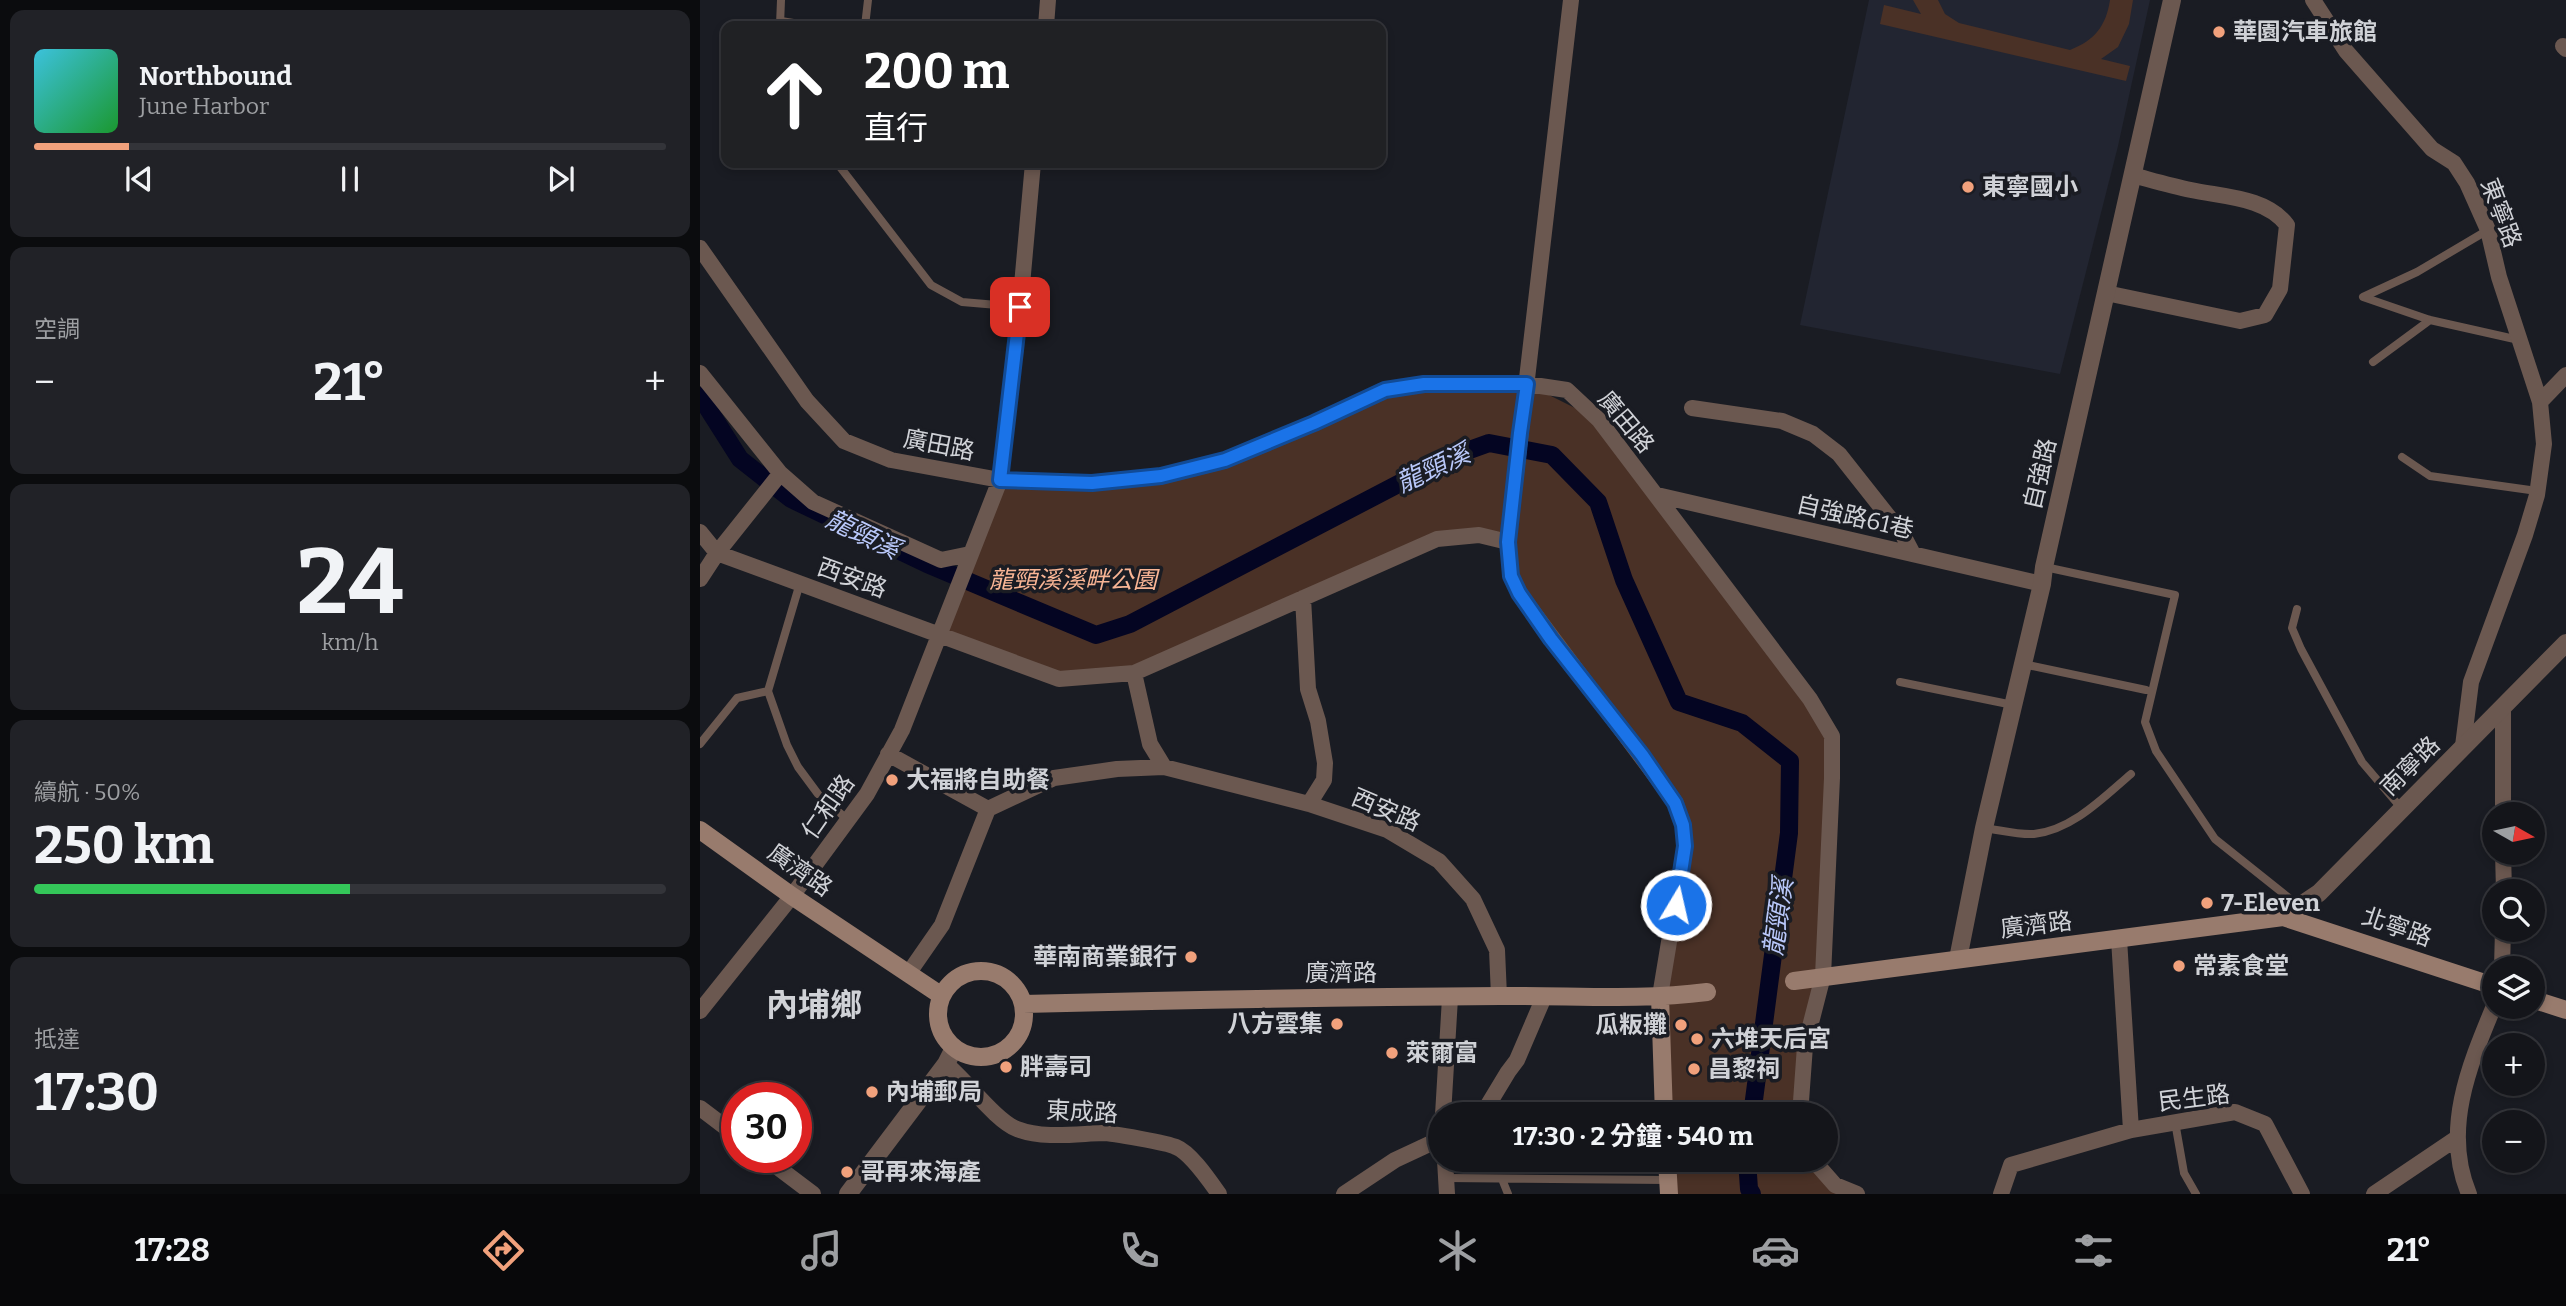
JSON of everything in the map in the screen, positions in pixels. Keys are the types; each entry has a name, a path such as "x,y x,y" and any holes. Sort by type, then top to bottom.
{"main road":[{"name":"廣濟路","path":"700,830 792,896 942,996"},
{"name":"廣濟路","path":"1794,981 2283,916"},
{"name":"北寧路","path":"2283,916 2482,982"},
{"path":"977,971 992,972 1006,979 1017,990 1023,1004 1021,1030 1014,1042 1004,1050 992,1056 950,1056 939,1024 938,1010 942,996 950,984 963,975 977,971"},
{"name":"廣濟路","path":"1023,1004 1304,997 1499,996 1619,999 1707,992"},
{"path":"1660,996 1664,1102"},
{"path":"2545,1003 2566,1010"}],"street":[{"path":"1046,21 1048,0"},
{"path":"1571,0 1508,542 1511,576 1519,593 1675,803 1683,825 1685,846 1660,996"},
{"name":"自強路","path":"1958,959 1984,828 2172,0"},
{"name":"東寧路","path":"2313,0 2346,51 2432,149 2454,163 2467,183 2488,230 2499,277 2540,402 2544,444 2538,491 2525,535 2471,682 2463,746"},
{"path":"700,373 778,476 813,502 941,560 969,557 1000,480 1033,168"},
{"path":"2106,293 2240,321 2265,315 2280,289 2287,225 2279,214 2252,202 2189,190 2132,175"},
{"name":"廣田路","path":"700,248 807,401 844,441 891,460 1000,480 1092,483 1161,476 1225,460 1385,390 1424,384 1527,384 1567,390 1599,420 1657,495 1810,699 1832,736 1822,976 1805,1046 1801,1102"},
{"path":"2540,402 2566,375"},
{"path":"1692,408 1782,421 1812,434 1839,454 1903,535 1913,554"},
{"path":"700,579 717,553 778,476"},
{"name":"自強路61巷","path":"1657,495 1913,554 2043,575"},
{"path":"700,532 717,553"},
{"name":"西安路","path":"717,553 1059,679 1134,673 1437,539 1479,535 1508,542"},
{"name":"仁和路","path":"700,1011 792,896 867,794 902,730 969,557"},
{"path":"1303,598 1308,689 1318,721 1325,763 1324,780 1309,804"},
{"name":"南寧路","path":"2283,916 2319,893 2566,643"},
{"path":"1134,673 1150,744 1164,767"},
{"path":"2503,709 2503,802"},
{"path":"888,754 988,809 942,925 908,974"},
{"name":"西安路","path":"988,809 1054,778 1117,769 1164,767 1309,804 1387,830 1439,861 1474,899 1497,950 1499,996"},
{"name":"民生路","path":"2119,939 2132,1130"},
{"path":"1490,1102 1517,1060 1544,997"},
{"path":"1444,1102 1450,998"},
{"path":"2469,1194 2463,1180 2457,1138 2461,1099 2489,1019"},
{"path":"848,1194 950,1056"},
{"name":"東成路","path":"950,1056 960,1075 1006,1124 1019,1130 1073,1136 1105,1133 1177,1147 1205,1173 1219,1194"},
{"path":"700,1108 721,1124"},
{"name":"民生路","path":"2001,1194 2011,1164 2132,1130 2235,1112 2265,1124 2302,1194"},
{"path":"2374,1194 2457,1138"},
{"path":"1344,1194 1395,1160 1428,1145"},
{"path":"1824,1172 1835,1185 1857,1194"},
{"path":"785,1173 813,1194"}],"lane":[{"path":"780,21 781,0"},
{"path":"866,21 868,0"},
{"path":"841,168 931,285 962,302 1020,307"},
{"path":"2488,230 2417,272 2363,297 2430,320 2519,340"},
{"path":"2373,362 2430,320"},
{"path":"2402,457 2430,477 2538,491"},
{"path":"2043,575 2175,595 2145,722 2156,751 2215,839 2299,906"},
{"path":"800,583 768,691 787,745 798,767 818,794 848,820"},
{"path":"2297,609 2292,628 2325,695 2362,762 2402,809"},
{"path":"2023,664 2146,690"},
{"path":"1899,682 2014,705"},
{"path":"700,744 737,698 768,691"},
{"path":"1984,828 2032,834 2057,829 2096,804 2131,774"},
{"path":"2175,1122 2185,1173 2196,1194"},
{"path":"1502,1179 1508,1194"},
{"path":"1447,1186 1502,1179 1668,1187"}],"shaded area":[{"name":"東寧國小","path":"1869,0 2150,0 2118,146 2060,374 1800,325"}],"green space":[{"path":"1913,0 1938,0 1945,14 1959,23 2070,50 2086,42 2098,31 2106,17 2110,0 2133,0 2129,24 2118,47 2101,59 2130,66 2126,81 1880,24 1884,5 1921,14"},
{"name":"龍頸溪溪畔公園","path":"1527,384 1599,420 1832,736 1823,976 1802,1102 1662,1102 1655,999 1685,846 1675,803 1519,593 1508,542 1437,539 1134,673 1059,679 939,634 1000,480 1092,483 1225,460 1385,390"},
{"path":"1667,1172 1829,1172 1857,1194 1669,1194"}],"waterway":[{"name":"龍頸溪","path":"700,396 740,459 791,499 927,564 1096,635 1130,624 1450,457 1489,443 1552,455 1598,502 1624,580 1679,702 1742,723 1790,761 1789,833 1754,1102"},
{"name":"龍頸溪","path":"1748,1172 1752,1194"}],"place":[{"name":"華園汽車旅館","path":"2219,32"},
{"name":"東寧國小","path":"1968,187"},
{"name":"大福將自助餐","path":"892,780"},
{"name":"7-Eleven","path":"2207,903"},
{"name":"華南商業銀行","path":"1191,957"},
{"name":"常素食堂","path":"2179,966"},
{"name":"八方雲集","path":"1337,1024"},
{"name":"瓜粄攤","path":"1681,1025"},
{"name":"六堆天后宮","path":"1697,1039"},
{"name":"萊爾富","path":"1392,1053"},
{"name":"胖壽司","path":"1006,1067"},
{"name":"昌黎祠","path":"1694,1069"},
{"name":"內埔郵局","path":"872,1092"},
{"name":"哥再來海產","path":"847,1172"}],"district":[{"name":"內埔鄉","path":"814,1005"}],"route":[{"path":"1020,307 1000,480 1092,483 1161,476 1225,460 1385,390 1424,384 1527,384 1508,542 1511,576 1519,593 1551,639 1642,755 1675,803 1683,825 1685,846 1676,905"}]}
